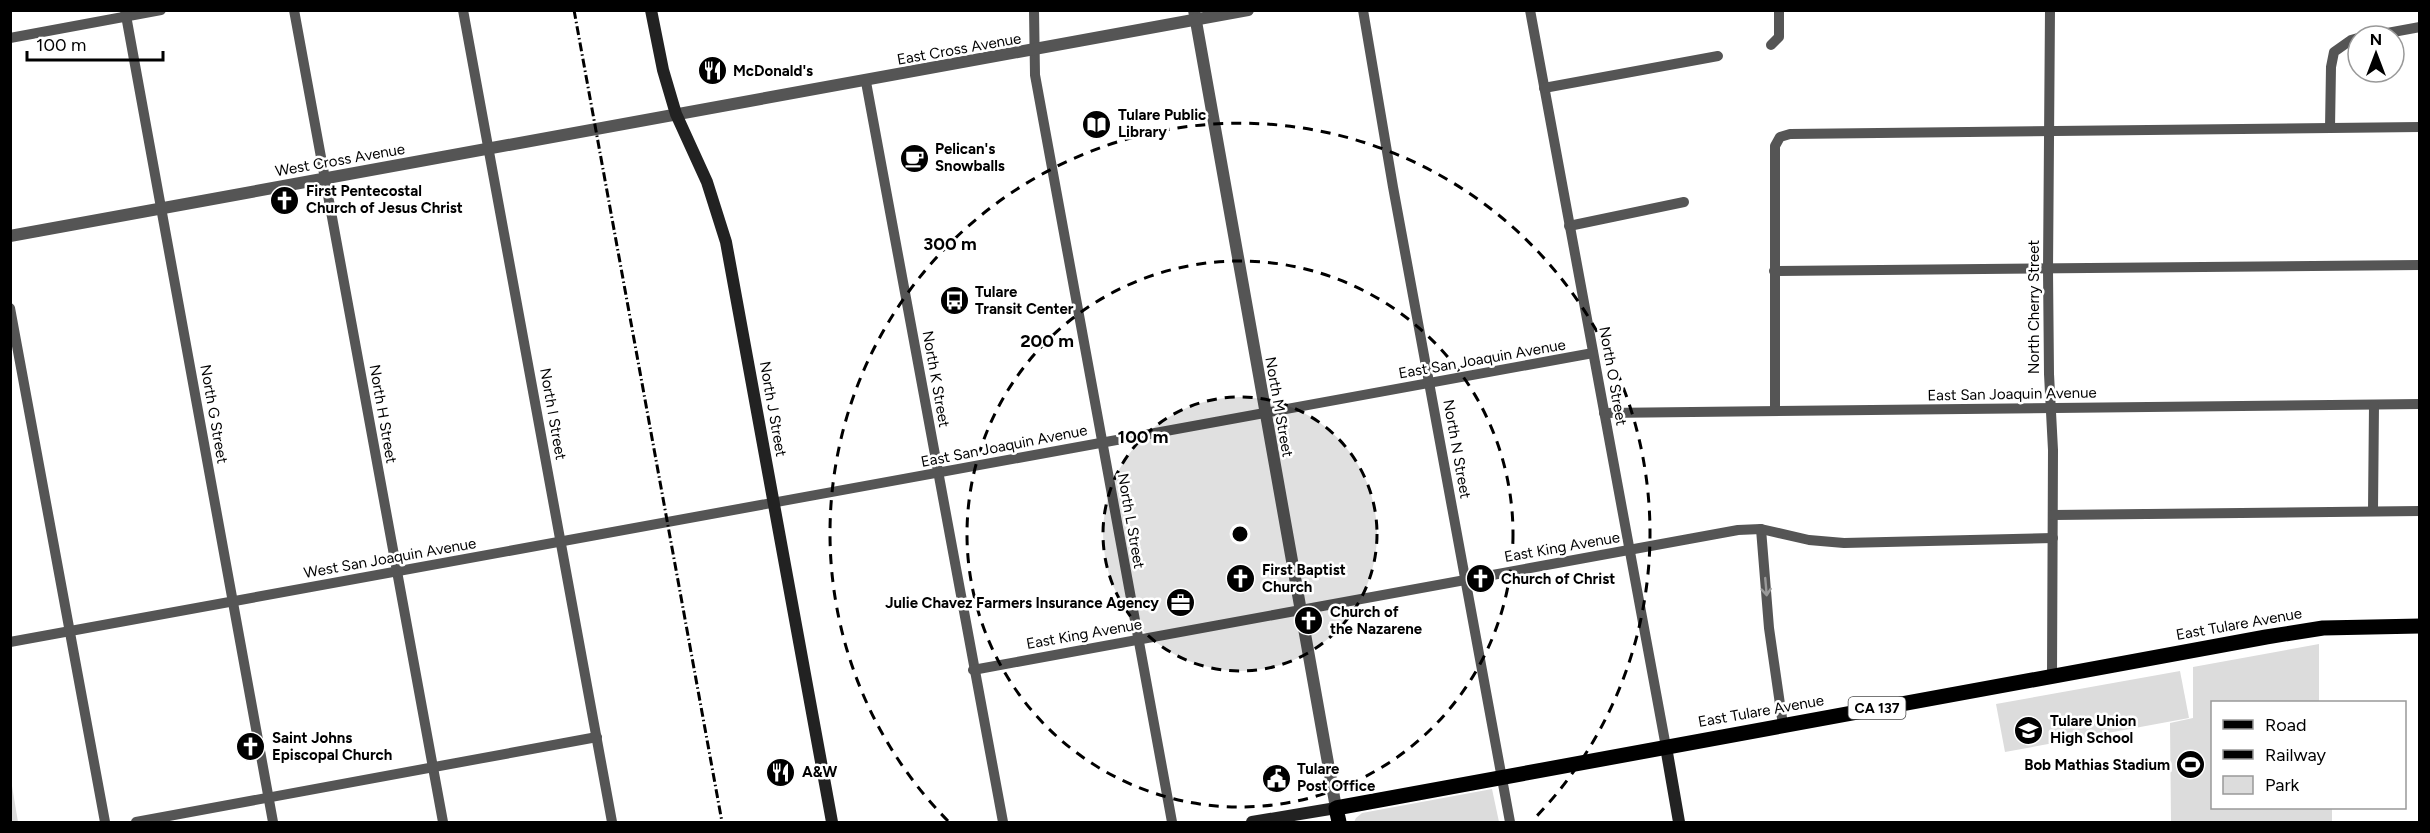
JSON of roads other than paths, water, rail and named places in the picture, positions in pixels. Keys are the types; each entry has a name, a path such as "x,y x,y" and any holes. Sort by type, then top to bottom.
{"main road":[{"name":"North J Street","path":"651,10 663,70 676,114 707,182 726,242 832,822"},
{"name":"East Tulare Avenue","path":"1252,822 1338,815 1502,776 2296,632 2352,627 2420,626"},
{"path":"1666,747 1679,822"}],"street":[{"path":"10,38 126,14 161,10"},
{"name":"North H Street","path":"294,10 442,822"},
{"name":"North I Street","path":"463,10 612,822"},
{"name":"North L Street","path":"1034,10 1035,75 1172,822"},
{"name":"East Cross Avenue","path":"676,114 1033,51 1194,15 1248,10"},
{"name":"North N Street","path":"1363,10 1510,822"},
{"name":"North O Street","path":"1530,10 1666,747"},
{"path":"1771,45 1779,37 1779,10"},
{"name":"North Cherry Street","path":"2049,10 2048,270 2053,515 2052,676"},
{"name":"North G Street","path":"126,14 273,822"},
{"name":"North M Street","path":"1194,15 1338,815"},
{"path":"2330,128 2331,67 2334,52 2346,44"},
{"path":"1544,88 1718,56"},
{"name":"North K Street","path":"866,82 973,670 1003,822"},
{"name":"West Cross Avenue","path":"10,236 676,114"},
{"path":"1774,411 1775,146 1780,137 1790,134 2420,127"},
{"path":"1569,226 1684,202"},
{"path":"1774,271 2420,265"},
{"path":"10,308 105,822"},
{"name":"East San Joaquin Avenue","path":"774,503 1593,353"},
{"name":"East San Joaquin Avenue","path":"1604,413 2420,404"},
{"path":"2373,511 2374,405"},
{"name":"West San Joaquin Avenue","path":"10,642 774,503"},
{"path":"2053,515 2420,511"},
{"path":"1761,529 1769,628 1783,725"},
{"name":"East King Avenue","path":"973,670 1738,530 1761,529 1809,540 1844,543 2053,538"},
{"path":"136,822 597,737"}],"railway":[{"path":"574,10 722,822"}],"place":[{"name":"McDonald's","path":"712,71"},
{"name":"Tulare Public Library","path":"1097,124"},
{"name":"Pelican's Snowballs","path":"914,158"},
{"name":"First Pentecostal Church of Jesus Christ","path":"285,200"},
{"name":"Tulare Transit Center","path":"954,301"},
{"name":"First Baptist Church","path":"1241,579"},
{"name":"Church of Christ","path":"1480,579"},
{"name":"Julie Chavez Farmers Insurance Agency","path":"1180,603"},
{"name":"Church of the Nazarene","path":"1309,621"},
{"name":"Tulare Union High School","path":"2029,730"},
{"name":"Saint Johns Episcopal Church","path":"251,747"},
{"name":"Bob Mathias Stadium","path":"2191,765"},
{"name":"A&W","path":"781,772"},
{"name":"Tulare Post Office","path":"1276,778"}]}
